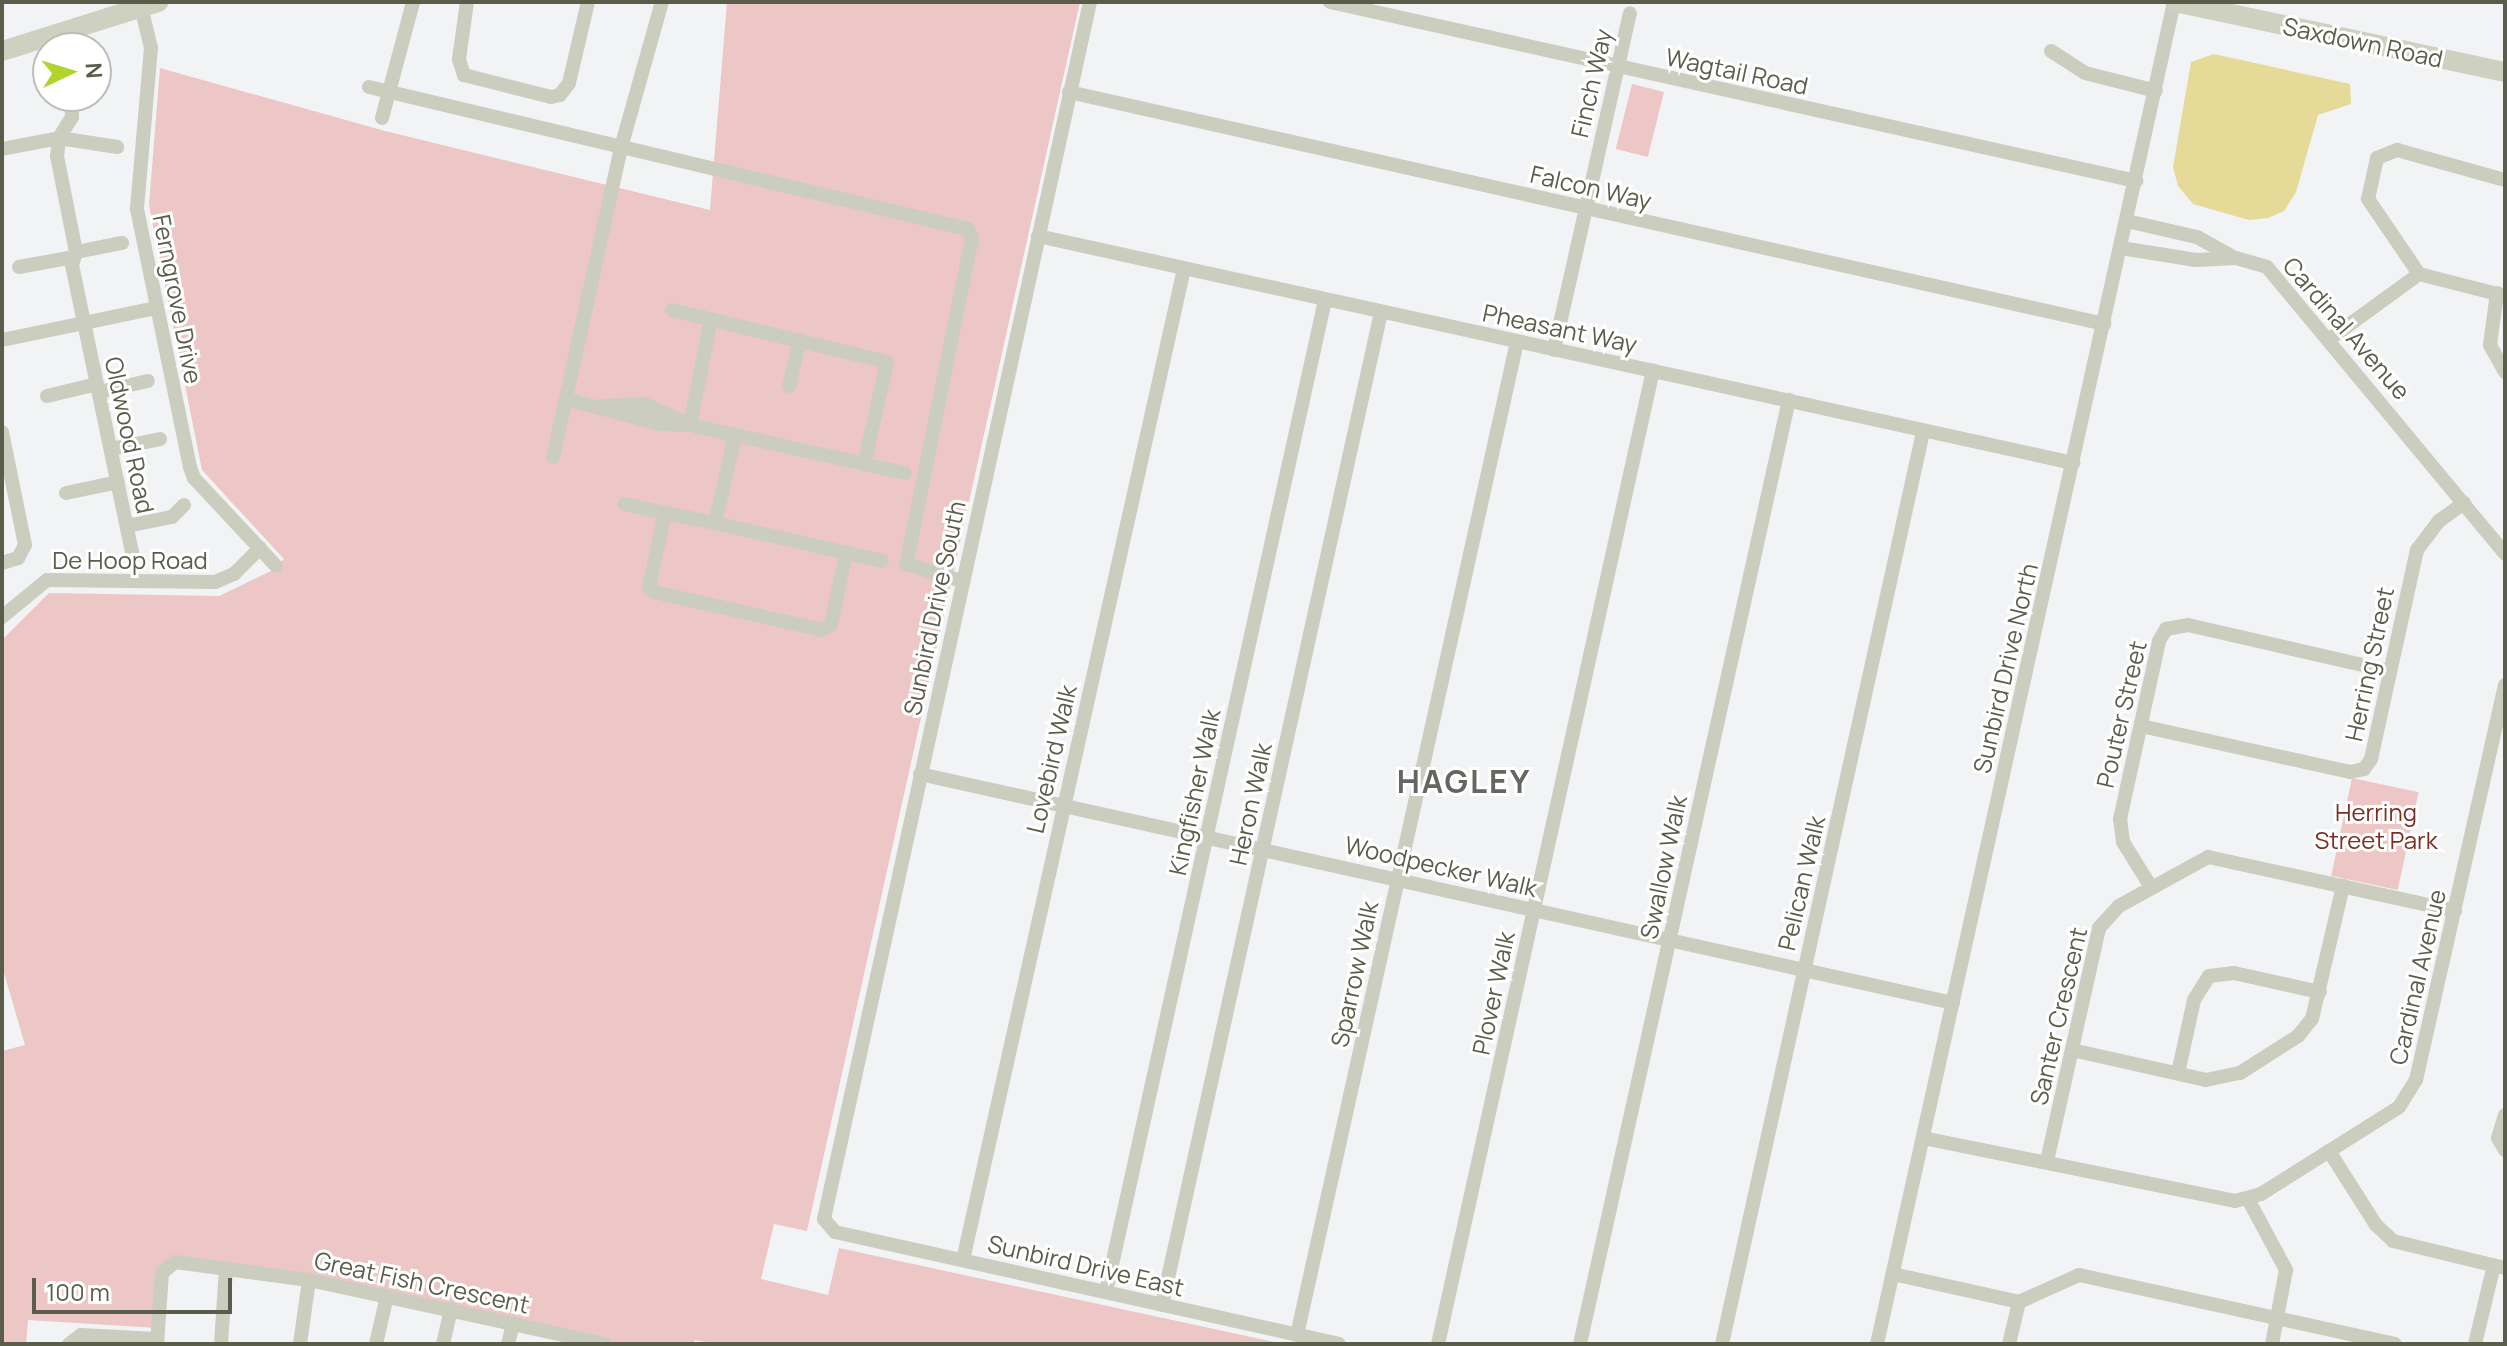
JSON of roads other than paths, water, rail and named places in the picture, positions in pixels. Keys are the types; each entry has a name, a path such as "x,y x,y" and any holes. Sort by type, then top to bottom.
{"street":[{"path":"382,118 413,2"},
{"path":"467,2 459,59 464,75 551,97 568,88 588,2"},
{"path":"553,457 622,144 662,2"},
{"name":"Sunbird Drive South","path":"825,1224 826,1197 1090,2"},
{"name":"Wagtail Road","path":"1330,2 2136,181"},
{"name":"Saxdown Road","path":"2174,2 2505,72"},
{"name":"Sunbird Drive North","path":"1877,1344 2174,2"},
{"path":"2,51 147,4"},
{"name":"Ferngrove Drive","path":"147,4 151,52 136,205 192,475 276,566"},
{"name":"Finch Way","path":"1554,350 1630,13"},
{"path":"2051,51 2085,73 2156,91"},
{"path":"369,87 622,144 968,229 972,238 906,564 962,581"},
{"name":"Falcon Way","path":"1069,92 2104,324"},
{"path":"59,138 72,117 72,112"},
{"path":"2,149 59,138 117,147"},
{"name":"Oldwood Road","path":"59,138 57,156 84,323 133,556"},
{"path":"2505,180 2397,150 2377,158 2368,199 2419,274 2501,294 2490,345 2505,372"},
{"name":"Cardinal Avenue","path":"2127,221 2197,237 2236,258 2276,274 2505,554"},
{"name":"Pheasant Way","path":"1038,236 2073,463"},
{"path":"19,267 122,243"},
{"name":"Cardinal Avenue","path":"2121,248 2196,260 2236,258"},
{"name":"Lovebird Walk","path":"963,1260 1184,269"},
{"path":"2331,338 2419,274"},
{"name":"Kingfisher Walk","path":"1106,1292 1325,300"},
{"path":"2,340 157,308"},
{"path":"672,310 887,362 864,464"},
{"name":"Heron Walk","path":"1162,1305 1381,312"},
{"path":"690,425 711,319"},
{"path":"789,386 800,340"},
{"name":"Sparrow Walk","path":"1297,1335 1517,342"},
{"name":"Plover Walk","path":"1438,1344 1653,370"},
{"path":"47,396 148,381"},
{"path":"566,399 602,406 659,424 690,425 905,473"},
{"name":"Swallow Walk","path":"1580,1344 1789,400"},
{"path":"2,432 25,545 18,558 2,563"},
{"name":"Pelican Walk","path":"1722,1344 1923,432"},
{"path":"715,523 735,436"},
{"path":"111,449 160,439"},
{"path":"66,493 118,482"},
{"name":"Herring Street","path":"2141,726 2359,771 2371,759 2417,550 2439,521 2464,503"},
{"path":"625,504 882,561"},
{"path":"127,526 172,517 184,505"},
{"path":"665,513 649,587 654,592 778,621 828,628 846,553"},
{"name":"De Hoop Road","path":"2,617 47,580 215,582 234,574 260,548"},
{"name":"Pouter Street","path":"2151,887 2120,831 2159,641 2166,629 2179,624 2389,671"},
{"name":"Cardinal Avenue","path":"2248,1199 2399,1107 2411,1091 2505,685"},
{"name":"Woodpecker Walk","path":"920,774 1953,1003"},
{"name":"Santer Crescent","path":"2047,1161 2099,928 2108,913 2208,857 2455,911"},
{"path":"2072,1050 2215,1081 2240,1073 2303,1032 2320,992 2343,886"},
{"path":"2178,1073 2194,1000 2209,976 2234,973 2320,992"},
{"path":"2505,1115 2498,1138 2505,1150"},
{"path":"1923,1138 2047,1161 2223,1201 2248,1199 2286,1270 2272,1344"},
{"path":"2329,1151 2376,1225 2393,1241 2500,1266 2475,1344"},
{"name":"Sunbird Drive East","path":"825,1224 835,1232 1339,1344"},
{"name":"Great Fish Crescent","path":"157,1342 167,1265 226,1268 309,1280 451,1309 575,1340 605,1344"},
{"path":"221,1344 226,1268"},
{"path":"1893,1274 2019,1302 2079,1275 2372,1342 2395,1344"},
{"path":"300,1344 309,1280"},
{"path":"376,1344 387,1296"},
{"path":"2009,1344 2019,1302"},
{"path":"443,1344 451,1309"},
{"path":"508,1344 513,1324"},
{"path":"69,1344 81,1335 157,1342"}],"district":[{"name":"HAGLEY","path":"1464,781"}],"park label":[{"name":"Herring Street Park","path":"2376,826"}]}
